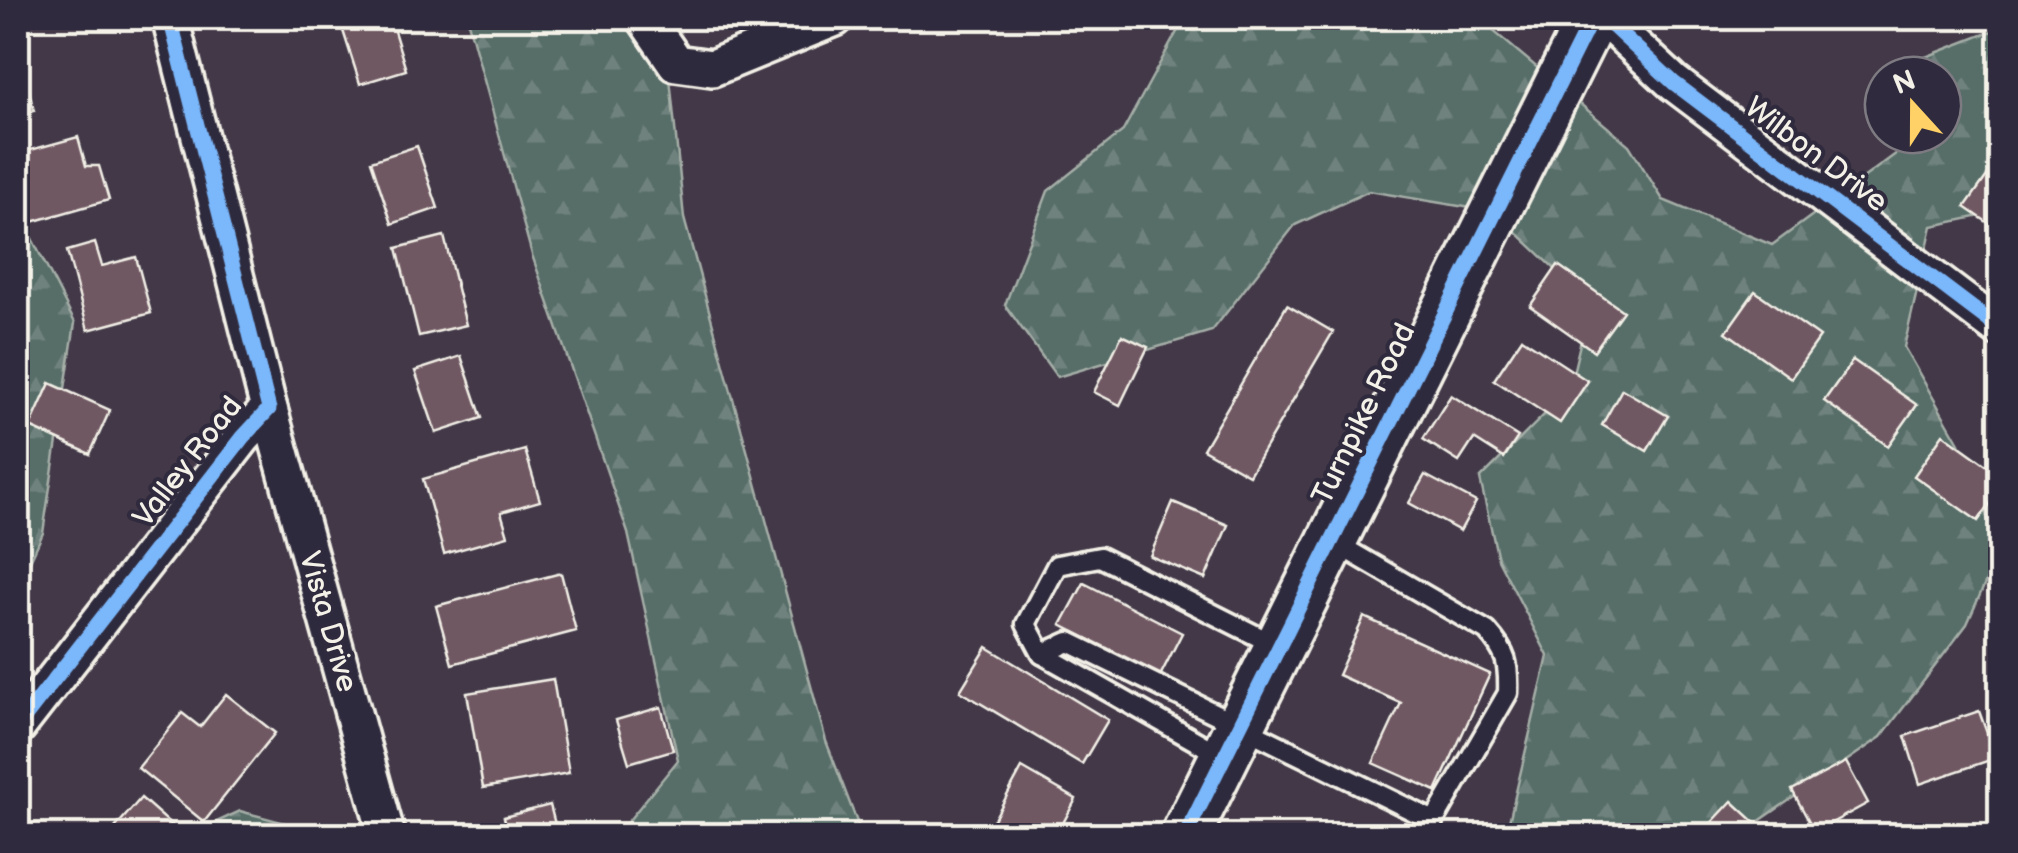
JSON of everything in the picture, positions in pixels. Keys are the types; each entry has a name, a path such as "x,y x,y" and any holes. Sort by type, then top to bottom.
{"street":[{"name":"Valley Road","path":"18,726 242,437 268,410 170,18"},
{"path":"645,18 676,63 712,68 836,18"},
{"name":"Turnpike Road","path":"1186,836 1592,18"},
{"name":"Wilbon Drive","path":"1604,18 1674,83 2000,329"},
{"name":"Vista Drive","path":"268,410 387,836"}],"lane":[{"path":"1279,648 1100,557 1058,566 1026,624 1042,654 1233,742 1434,821 1508,693 1504,650 1487,632 1332,541"},
{"path":"1042,654 1070,642 1233,742"}],"green space":[{"path":"467,18 664,18 684,218 826,741 862,835 617,835 678,760 628,533 532,255"},
{"path":"1203,18 1478,18 1629,145 1663,200 1772,245 1894,155 1963,155 1963,55 1931,55 2000,28 2000,212 1932,226 1904,347 1959,443 2000,550 1967,624 1881,737 1739,835 1499,835 1508,826 1548,656 1498,559 1480,479 1569,390 1590,302 1495,212 1369,191 1295,225 1212,331 1057,377 1005,305 1048,191 1123,131 1178,30"},
{"path":"18,211 75,323 43,533 18,587"},
{"path":"240,811 330,835 189,835"}],"building":[{"path":"339,18 390,18 406,70 360,84"},
{"path":"18,47 34,111 18,115"},
{"path":"78,137 86,166 99,166 109,200 18,226 18,180 30,177 23,152"},
{"path":"417,146 438,208 392,224 371,161"},
{"path":"1994,166 2000,170 2000,231 1965,207"},
{"path":"444,236 466,325 419,336 397,248"},
{"path":"95,243 102,266 136,257 151,313 88,330 67,251"},
{"path":"1558,265 1623,311 1594,351 1530,306"},
{"path":"1755,291 1820,337 1791,378 1726,332"},
{"path":"1287,305 1333,332 1249,475 1203,449"},
{"path":"1122,335 1148,347 1120,405 1094,392"},
{"path":"1522,338 1588,381 1560,423 1494,380"},
{"path":"461,356 482,418 436,433 415,371"},
{"path":"1853,360 1917,405 1888,446 1824,401"},
{"path":"50,383 110,410 90,454 30,427"},
{"path":"1622,389 1668,416 1647,451 1602,425"},
{"path":"1451,395 1518,437 1504,458 1474,439 1459,462 1423,439"},
{"path":"1943,434 2000,475 2000,490 1978,521 1914,476"},
{"path":"525,450 540,501 501,512 508,536 444,554 423,479"},
{"path":"1425,475 1476,502 1460,531 1409,503"},
{"path":"1173,502 1228,525 1205,579 1150,556"},
{"path":"561,573 576,631 452,664 436,606"},
{"path":"1084,583 1182,633 1160,676 1061,625"},
{"path":"1364,617 1490,674 1436,791 1373,763 1401,703 1338,675"},
{"path":"987,647 1108,720 1082,764 960,691"},
{"path":"553,679 569,773 483,788 467,693"},
{"path":"226,694 275,733 204,822 138,768 182,713 200,727"},
{"path":"661,707 673,750 629,763 616,720"},
{"path":"1979,711 1996,758 1920,784 1905,736"},
{"path":"1846,762 1868,803 1815,832 1792,790"},
{"path":"1022,768 1076,799 1056,836 985,836"},
{"path":"141,798 182,834 181,836 108,836"},
{"path":"1732,801 1770,836 1706,836 1703,832"},
{"path":"550,805 558,836 508,836 504,817"}],"cycle path":[{"path":"18,726 243,437 269,409 170,18"},
{"path":"1185,836 1592,18"},
{"path":"1604,18 1674,83 2000,329"}]}
